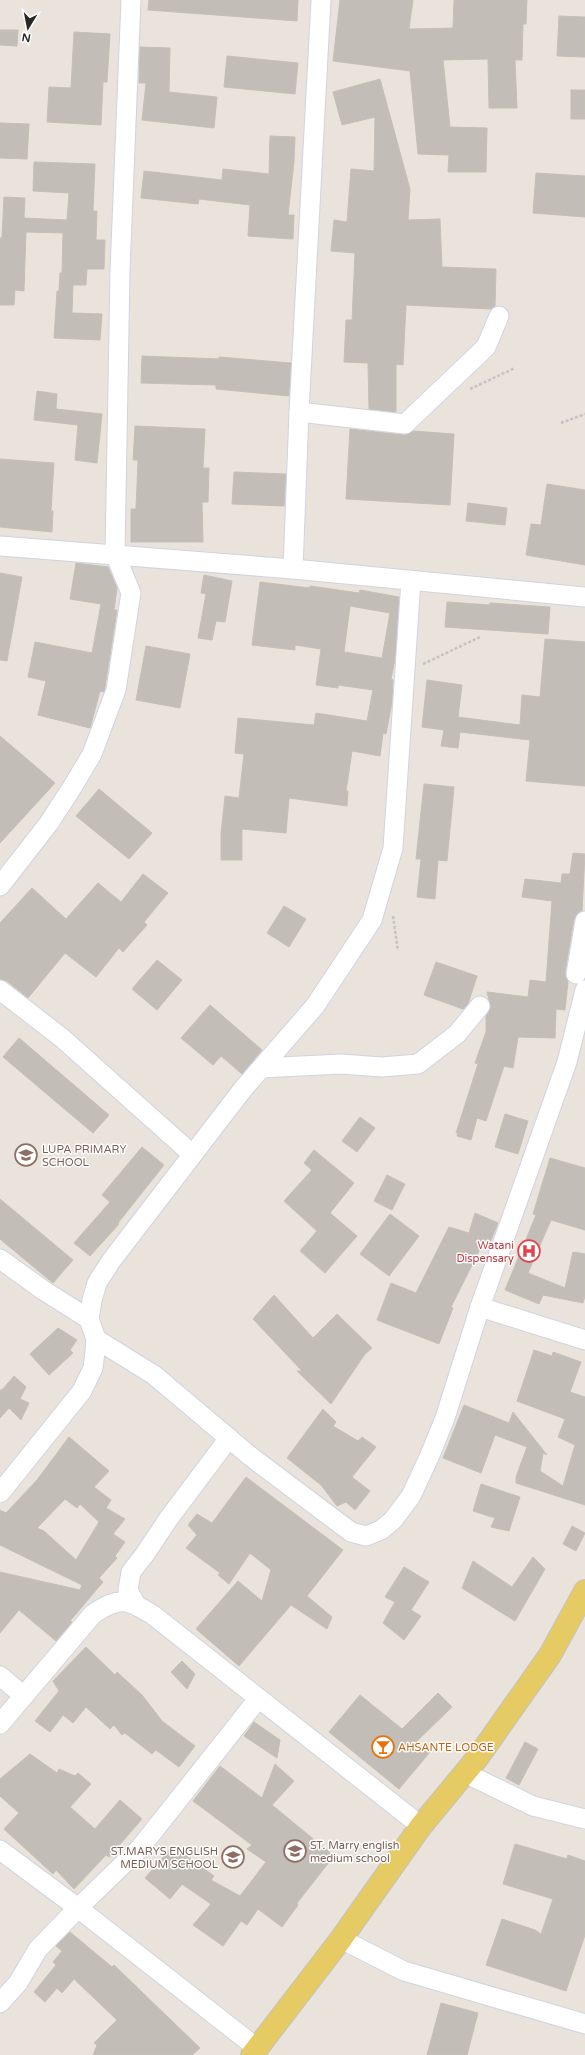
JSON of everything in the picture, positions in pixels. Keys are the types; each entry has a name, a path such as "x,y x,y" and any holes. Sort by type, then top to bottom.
{"main road":[{"path":"255,2052 341,1939 421,1826 465,1773 550,1655 585,1591"}],"street":[{"path":"0,886 50,823 92,754 116,690 131,593 115,554 120,271 131,0"},
{"path":"293,569 299,412 321,0"},
{"path":"299,412 404,424 486,347 499,316"},
{"path":"0,546 293,569 585,597"},
{"path":"0,1493 82,1391 93,1368 96,1339 89,1319 97,1283 139,1223 192,1154 261,1068 315,1006 372,920 393,848 411,580"},
{"path":"96,1339 154,1375 229,1438 352,1532 366,1536 381,1530 392,1520 411,1496 430,1455 459,1377 480,1307 567,1062 581,982 585,921"},
{"path":"0,990 62,1038 192,1154"},
{"path":"261,1068 341,1064 382,1067 418,1064 457,1034 480,1006"},
{"path":"0,1259 43,1290 89,1319"},
{"path":"480,1307 585,1340"},
{"path":"0,1724 93,1614 131,1572 169,1518 229,1438"},
{"path":"131,1572 128,1590 136,1605"},
{"path":"93,1614 108,1604 116,1602 136,1605 153,1615 421,1826"},
{"path":"0,1676 24,1696"},
{"path":"0,2003 18,1983 38,1949 140,1848 258,1699"},
{"path":"465,1773 533,1806 585,1819"},
{"path":"0,1850 78,1908 255,2052"},
{"path":"341,1939 404,1971 585,2024"}],"path":[{"path":"561,423 585,414"},
{"path":"405,673 480,637"}],"building":[{"path":"149,0 298,0 297,21 148,10"},
{"path":"340,0 413,0 409,29 453,28 454,0 527,0 526,24 523,24 522,60 515,60 517,108 489,108 488,59 443,60 450,127 487,128 486,172 448,172 449,155 418,154 410,71 333,61"},
{"path":"559,16 585,17 585,57 557,56"},
{"path":"0,30 18,30 17,46 0,45"},
{"path":"74,32 110,34 107,82 103,82 101,125 47,122 49,87 71,88"},
{"path":"140,47 170,48 169,92 217,97 214,128 142,120 146,83 139,83"},
{"path":"227,56 298,63 295,94 224,87"},
{"path":"380,79 410,189 408,220 440,219 442,267 496,269 495,306 491,309 406,305 403,365 396,364 396,412 369,409 368,363 344,362 346,320 352,320 355,253 331,251 334,220 347,222 351,169 374,171 375,117 342,125 333,92"},
{"path":"571,90 585,90 585,119 571,119"},
{"path":"0,123 29,124 27,159 0,158"},
{"path":"270,136 295,137 294,162 288,215 294,215 293,239 248,236 250,205 199,199 198,204 141,198 144,171 222,180 223,169 269,174"},
{"path":"34,162 95,164 93,211 97,211 96,240 105,240 104,269 87,269 86,285 73,285 72,313 102,314 100,340 54,338 57,291 59,291 60,273 62,273 63,233 26,232 24,291 15,290 14,305 0,305 0,238 2,238 4,197 25,198 24,218 67,220 69,193 33,191"},
{"path":"536,173 585,176 585,217 533,213"},
{"path":"142,356 219,359 219,357 291,363 289,396 216,389 216,385 141,383"},
{"path":"37,391 57,394 56,409 102,414 97,463 75,460 78,425 34,420"},
{"path":"135,426 205,429 203,468 209,468 208,502 202,502 203,542 131,542 131,509 136,509 138,460 133,460"},
{"path":"350,429 404,435 413,431 454,434 450,505 346,499"},
{"path":"0,459 54,463 51,511 53,511 52,532 0,527"},
{"path":"234,472 286,474 284,506 232,504"},
{"path":"547,484 585,490 585,565 526,555 531,524 541,525"},
{"path":"468,503 507,508 505,525 466,521"},
{"path":"76,563 108,567 117,588 114,610 117,610 105,687 104,692 100,691 90,728 38,715 46,681 28,677 35,642 92,653 101,604 70,599"},
{"path":"0,573 22,577 7,661 0,660"},
{"path":"204,575 232,581 225,622 216,621 212,640 198,638 206,594 201,593"},
{"path":"260,582 310,588 310,586 359,593 360,590 399,597 395,659 391,679 393,680 392,702 386,734 383,733 380,756 352,751 346,791 348,791 347,806 289,798 286,833 242,829 242,860 221,860 221,834 225,796 239,798 244,754 235,753 238,718 314,725 316,713 367,721 373,690 338,685 338,688 316,685 321,649 295,645 295,650 252,645","holes":["350,606 390,613 382,658 344,652"]},
{"path":"447,602 550,607 548,634 445,627"},
{"path":"545,639 585,642 585,786 526,781 530,740 460,732 458,748 441,746 444,730 422,727 427,680 462,685 458,717 520,725 522,695 540,697"},
{"path":"146,646 190,654 180,708 136,700"},
{"path":"0,736 55,783 0,843"},
{"path":"424,784 454,787 447,861 438,860 435,899 417,897 421,859 416,859"},
{"path":"99,789 152,833 129,859 76,816"},
{"path":"573,853 585,854 582,911 577,914 574,919 565,972 568,982 565,1010 556,1009 555,1038 518,1037 513,1068 504,1066 486,1121 477,1118 471,1140 457,1136 458,1133 456,1133 478,1064 475,1063 486,1032 486,1016 491,1008 487,992 528,997 530,980 546,982 552,901 522,897 525,879 561,883 562,874 570,874"},
{"path":"143,874 168,893 144,922 147,925 123,952 119,948 96,977 65,953 28,998 7,981 0,979 0,923 32,888 66,919 98,883 121,902"},
{"path":"284,906 306,919 289,947 267,933"},
{"path":"157,960 182,980 157,1010 132,989"},
{"path":"436,962 477,976 468,1004 463,1009 424,995"},
{"path":"210,1005 262,1050 242,1074 221,1056 213,1065 181,1038"},
{"path":"19,1038 109,1115 93,1133 3,1057"},
{"path":"505,1114 528,1121 518,1154 495,1147"},
{"path":"360,1117 375,1128 357,1152 342,1141"},
{"path":"142,1147 164,1165 118,1223 119,1224 90,1256 74,1243 110,1202 102,1195"},
{"path":"314,1150 354,1183 330,1213 357,1236 325,1273 300,1251 317,1231 284,1201 312,1170 304,1163"},
{"path":"550,1158 585,1168 585,1230 551,1220 528,1273 565,1288 573,1252 585,1254 585,1296 583,1303 543,1295 539,1304 505,1290 536,1215 533,1214"},
{"path":"387,1175 405,1184 392,1210 374,1201"},
{"path":"0,1199 73,1260 53,1283 0,1239"},
{"path":"475,1213 498,1223 489,1245 483,1243 451,1307 453,1308 439,1344 377,1320 391,1283 416,1293 449,1227 469,1233"},
{"path":"390,1214 419,1236 389,1276 360,1254"},
{"path":"274,1295 313,1338 337,1314 372,1348 365,1354 331,1404 297,1371 302,1371 253,1319"},
{"path":"58,1328 77,1340 70,1350 73,1353 49,1375 30,1354"},
{"path":"534,1350 552,1356 553,1352 581,1362 570,1392 585,1397 585,1505 516,1483 516,1477 527,1447 495,1435 481,1473 443,1458 464,1405 509,1423 513,1412 547,1455 543,1453 540,1471 563,1486 575,1445 558,1437 565,1419 517,1401"},
{"path":"14,1376 26,1387 20,1399 29,1403 21,1420 9,1408 0,1418 0,1390 2,1390"},
{"path":"323,1409 336,1422 333,1426 358,1441 362,1437 376,1447 352,1477 370,1491 355,1510 346,1502 337,1506 321,1485 287,1458"},
{"path":"69,1437 109,1471 94,1487 111,1500 106,1508 125,1519 113,1534 125,1542 115,1556 117,1558 99,1578 103,1582 70,1621 72,1622 56,1641 19,1610 0,1633 0,1572 80,1590 82,1585 0,1545 0,1510 6,1513 37,1480","holes":["65,1499 77,1508 80,1504 99,1522 76,1560 44,1531 37,1528"]},
{"path":"246,1477 343,1550 307,1596 332,1617 327,1629 291,1605 239,1666 196,1629 238,1581 262,1601 271,1570 250,1553 229,1584 218,1575 220,1573 186,1548 197,1535 188,1525 197,1514 212,1523"},
{"path":"481,1484 520,1497 509,1531 491,1527 495,1518 473,1511"},
{"path":"572,1526 585,1533 576,1551 563,1544"},
{"path":"533,1557 545,1569 515,1621 462,1588 473,1561 512,1587"},
{"path":"404,1567 429,1582 411,1610 421,1616 404,1640 383,1623 395,1602 385,1597"},
{"path":"86,1647 115,1675 117,1672 142,1695 162,1721 195,1746 179,1767 156,1750 152,1754 125,1733 122,1735 114,1725 110,1729 86,1707 73,1723 63,1715 50,1732 35,1721 59,1691 53,1681"},
{"path":"182,1661 195,1674 187,1689 171,1672"},
{"path":"438,1693 452,1707 416,1742 430,1752 399,1789 329,1732 360,1695 402,1729"},
{"path":"254,1722 280,1740 277,1758 244,1736"},
{"path":"525,1742 538,1749 519,1785 506,1778"},
{"path":"30,1754 57,1773 59,1769 75,1776 78,1773 91,1784 70,1807 95,1829 120,1800 142,1819 109,1857 106,1855 74,1889 56,1870 53,1874 4,1829 19,1813 0,1796 0,1779"},
{"path":"275,1764 294,1781 272,1805 334,1856 297,1903 298,1905 282,1927 258,1909 247,1925 241,1921 223,1946 193,1925 211,1904 182,1884 170,1899 145,1878 173,1846 214,1876 211,1880 240,1896 266,1862 247,1849 252,1845 193,1801 220,1766 262,1798"},
{"path":"515,1844 567,1859 568,1855 585,1861 585,1935 566,1991 486,1965 502,1919 535,1930 541,1934 553,1899 503,1884"},
{"path":"70,1932 112,1967 114,1965 200,2048 192,2055 93,2055 97,2045 94,2043 117,2020 74,1979 62,1993 57,1988 45,2002 34,1992 56,1965 53,1962 62,1951 56,1946"},
{"path":"441,2003 478,2013 467,2055 427,2055"}],"place":[{"name":"LUPA PRIMARY SCHOOL","path":"26,1155"},
{"name":"Watani Dispensary","path":"529,1251"},
{"name":"AHSANTE LODGE","path":"383,1747"},
{"name":"ST. Marry english medium school","path":"295,1851"},
{"name":"ST.MARYS ENGLISH MEDIUM SCHOOL","path":"233,1857"}]}
